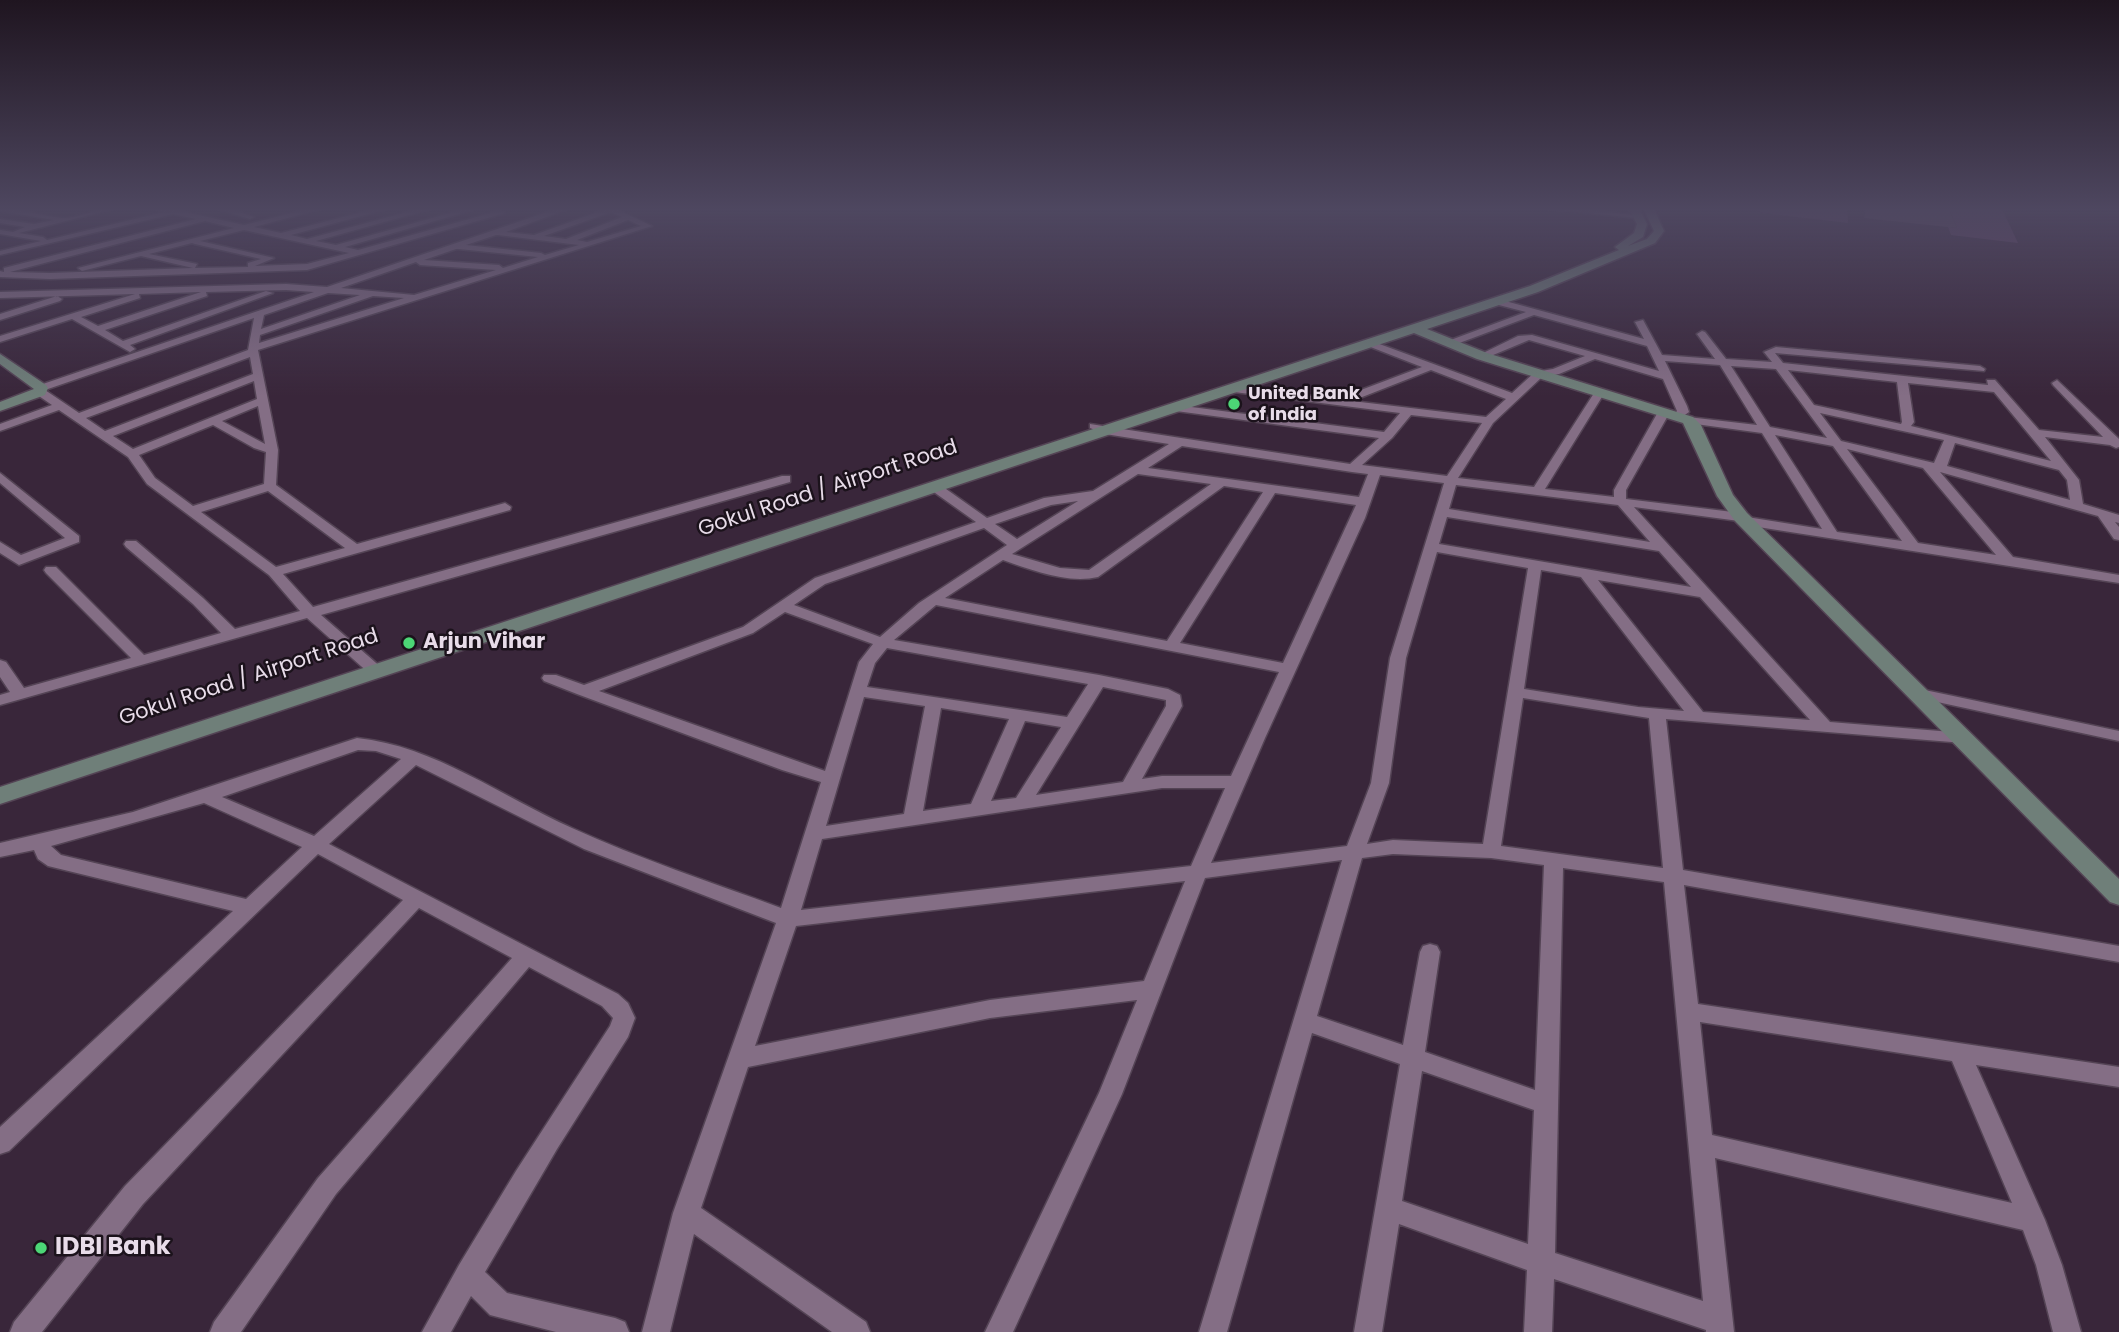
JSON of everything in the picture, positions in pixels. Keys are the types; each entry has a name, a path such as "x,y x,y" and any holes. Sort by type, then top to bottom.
{"main road":[{"name":"Gokul Road / Airport Road","path":"0,783 372,668 1100,428 1562,271"},
{"path":"0,796 372,668 935,487 1100,428 1176,408 1498,302 1569,271"},
{"path":"1416,329 1482,356 1677,416 1693,425 1726,496 1743,519 1859,637 2110,878 2119,895"},
{"path":"0,358 41,390 0,407"}],"street":[{"path":"0,289 70,271"},
{"path":"0,273 50,276 212,271"},
{"path":"41,390 383,271"},
{"path":"79,417 253,350 500,271"},
{"path":"0,295 286,287 417,297"},
{"path":"123,344 286,287"},
{"path":"97,330 221,289"},
{"path":"0,339 156,290"},
{"path":"0,317 76,293"},
{"path":"255,334 375,293"},
{"path":"1498,302 1651,344"},
{"path":"1451,343 1530,314"},
{"path":"259,315 253,350 272,450 270,485"},
{"path":"73,316 141,355"},
{"path":"1640,322 1683,412 1677,416 1618,495 1623,504 1827,729"},
{"path":"1702,334 1723,362 1833,536"},
{"path":"1482,356 1529,337 1668,377"},
{"path":"1371,344 1512,397"},
{"path":"1914,548 1769,354 1771,350 1977,365 2035,433 2076,487 2077,505"},
{"path":"1213,1332 1354,852 1380,783 1398,658 1452,481 1460,462 1489,421 1512,397 1539,374 1555,372 1594,356"},
{"path":"1658,358 1779,366 1997,389"},
{"path":"1339,402 1430,367"},
{"path":"104,435 258,376"},
{"path":"1902,379 1908,422 1905,428"},
{"path":"2057,383 2117,443"},
{"path":"1234,389 1489,421"},
{"path":"41,390 132,454 151,481 274,572 310,613 372,668"},
{"path":"1537,492 1600,392"},
{"path":"132,454 262,401"},
{"path":"0,428 61,405"},
{"path":"1809,407 1951,438 2061,467"},
{"path":"1176,408 1388,436"},
{"path":"1352,468 1388,436 1408,411"},
{"path":"1677,416 1836,443 2077,505 2119,519"},
{"path":"214,421 258,446 272,450"},
{"path":"1100,428 1179,443 1352,468 1743,519 1833,536 2007,559 2119,579"},
{"path":"2035,433 2117,443"},
{"path":"1941,469 1940,464 1951,438"},
{"path":"656,1332 686,1213 788,919 867,662 881,642 934,600 1179,443"},
{"path":"1927,465 2007,559"},
{"path":"1136,470 1364,502"},
{"path":"999,1332 1110,1094 1198,872 1364,502 1375,471"},
{"path":"0,477 74,539 19,561 1,549"},
{"path":"0,701 786,480"},
{"path":"1002,555 1036,566 1080,575 1093,574 1222,482"},
{"path":"192,510 270,485"},
{"path":"270,485 356,550"},
{"path":"935,487 1016,545"},
{"path":"1171,646 1270,489"},
{"path":"583,691 762,624 820,581 1049,501 1097,494"},
{"path":"274,572 505,507"},
{"path":"1443,512 1665,548"},
{"path":"2102,513 2119,536"},
{"path":"131,544 198,601 231,634"},
{"path":"1432,547 1707,594"},
{"path":"1491,851 1535,565"},
{"path":"51,570 141,660"},
{"path":"1585,573 1698,717"},
{"path":"934,600 1288,669"},
{"path":"784,606 881,642 1158,691 1174,699 1174,706 1129,787"},
{"path":"0,665 20,695"},
{"path":"550,678 788,766 831,779"},
{"path":"1023,803 1099,680"},
{"path":"858,691 1072,723"},
{"path":"1515,692 1601,707 1657,713 1827,729 1964,738"},
{"path":"1920,694 2119,736"},
{"path":"912,820 934,702"},
{"path":"1388,1208 1719,1326 1657,713"},
{"path":"978,810 1019,715"},
{"path":"0,850 40,843 206,797 357,744 369,743 413,758 563,832 788,919 1393,847 1491,851 1554,858 1721,884 2119,954"},
{"path":"0,1143 316,845 413,758"},
{"path":"814,834 1129,787 1191,780 1237,782"},
{"path":"206,797 316,845 610,1000 620,1009 624,1018 620,1030 535,1160 436,1332"},
{"path":"40,843 45,854 55,861 250,907"},
{"path":"1538,1332 1554,858"},
{"path":"24,1332 134,1195 417,898"},
{"path":"1368,1332 1430,952"},
{"path":"224,1332 327,1186 526,956"},
{"path":"739,1059 990,1009 1151,989"},
{"path":"1686,1011 2119,1077"},
{"path":"1305,1021 1546,1104"},
{"path":"1960,1054 2032,1220 2049,1265 2067,1332"},
{"path":"1701,1144 2032,1220"},
{"path":"686,1213 856,1332"},
{"path":"468,1274 500,1305 570,1324 615,1332"}],"place":[{"name":"United Bank of India","path":"1234,404"},
{"name":"Arjun Vihar","path":"409,643"},
{"name":"IDBI Bank","path":"41,1248"}]}
